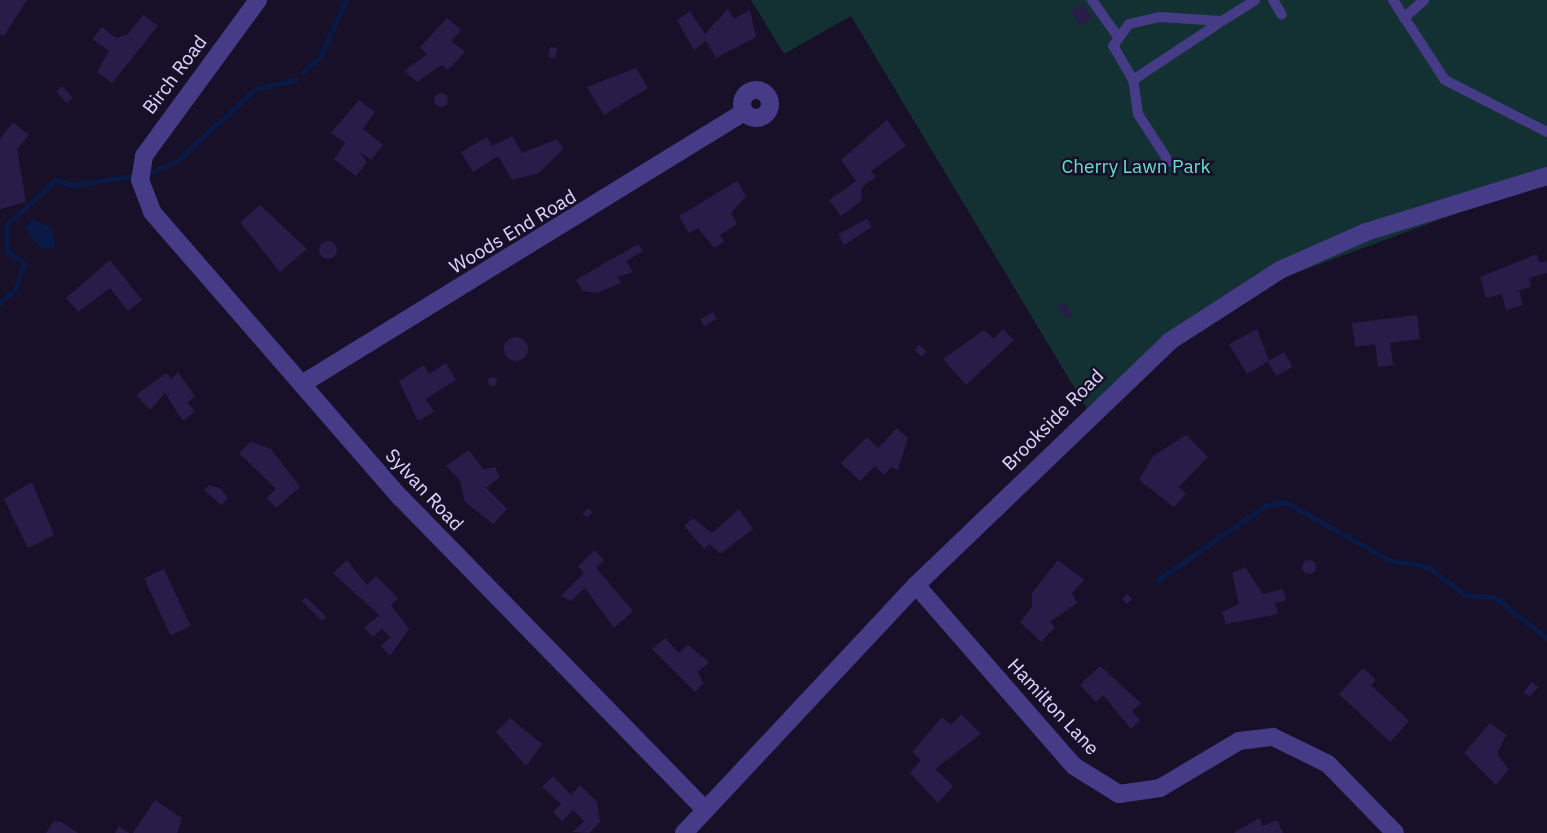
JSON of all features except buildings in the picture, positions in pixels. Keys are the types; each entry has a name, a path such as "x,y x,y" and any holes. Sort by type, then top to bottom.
{"street":[{"name":"Birch Road","path":"140,174 154,138 258,0"},
{"name":"Woods End Road","path":"302,384 744,112"},
{"name":"Sylvan Road","path":"140,174 152,212 176,243 401,498 703,807"},
{"name":"Brookside Road","path":"684,833 703,807 916,585 1130,374 1192,327 1280,270 1354,237 1547,176"},
{"name":"Hamilton Lane","path":"916,585 1074,766 1119,794 1160,788 1239,741 1273,737 1328,764 1395,833"}],"lane":[{"path":"1092,0 1116,34 1121,67 1133,80 1138,114 1170,162"},
{"path":"1133,80 1255,0"},
{"path":"1273,0 1282,15"},
{"path":"1393,0 1445,80 1547,132"},
{"path":"1404,19 1424,0"},
{"path":"1116,34 1145,18 1222,21"}],"green space":[{"name":"Cherry Lawn Park","path":"751,0 1547,0 1547,180 1247,291 1089,412 851,16 784,54"}],"water":[{"path":"32,219 53,229 55,248 41,248 32,238 25,229"}],"waterway":[{"path":"303,72 320,57 346,0"},
{"path":"0,303 15,289 24,264 7,250 6,225 56,180 74,185 150,173 177,161 255,89 295,80"},
{"path":"1158,580 1266,505 1285,502 1389,560 1428,567 1465,595 1494,597 1547,638"}]}
